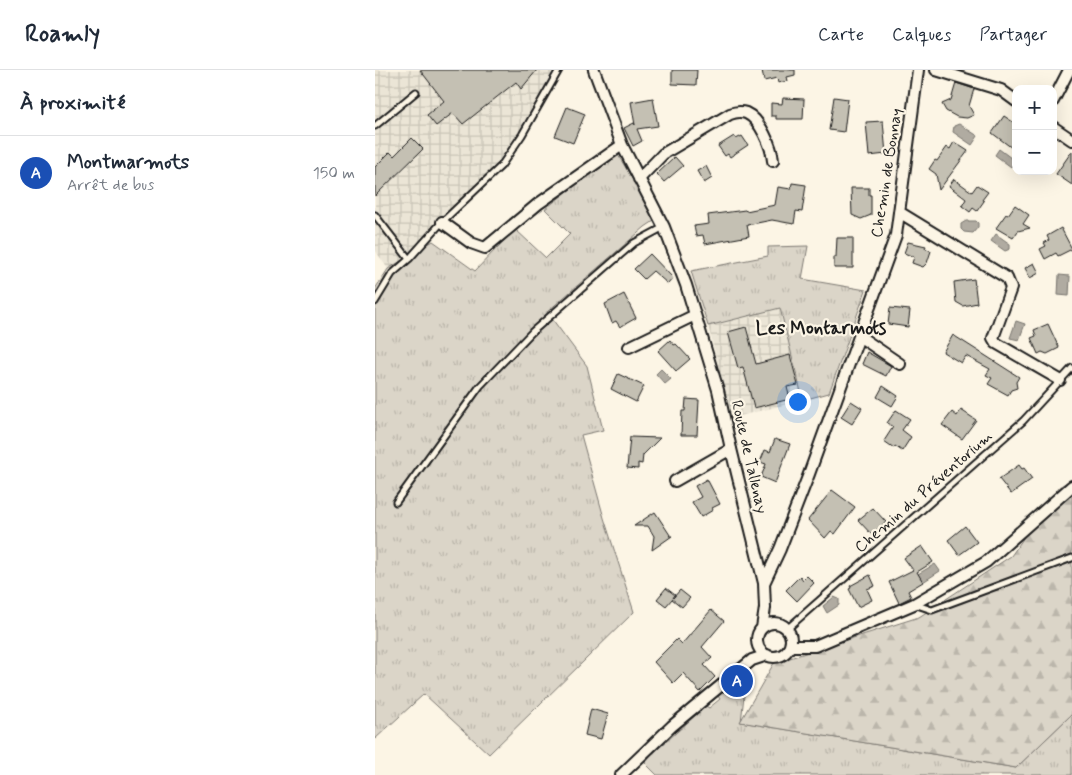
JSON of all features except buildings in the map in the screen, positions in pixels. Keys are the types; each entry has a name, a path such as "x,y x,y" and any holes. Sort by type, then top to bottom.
{"street":[{"name":"Route de Tallenay","path":"595,70 622,146 664,227 686,285 718,390 764,583 765,608 762,628"},
{"name":"Chemin de Bonnay","path":"764,583 780,549 896,235 919,70"},
{"path":"936,70 1001,90 1012,98"},
{"path":"1057,93 1069,70"},
{"path":"639,179 663,154 738,111 753,118 769,142 773,161"},
{"path":"1057,130 1072,140"},
{"path":"442,222 471,243 485,248 538,204 622,146"},
{"path":"899,212 1007,278 1011,288 993,338 996,343 1060,380"},
{"path":"629,347 695,315"},
{"path":"859,336 900,364"},
{"path":"675,481 731,449"},
{"path":"790,646 815,646 914,604 987,562 1072,486"},
{"name":"Route de Tallenay","path":"765,608 774,623"},
{"path":"621,775 672,726 752,660 767,655 777,656 787,651 790,646 791,637 783,625 774,623 762,628 757,637 759,647 767,655"},
{"path":"752,660 759,647"}],"lane":[{"path":"375,302 392,274 409,259 442,222 501,166 522,135 559,70"},
{"path":"375,126 416,92"},
{"path":"375,215 409,259"},
{"path":"396,502 480,386 533,332 634,243 664,227"},
{"name":"Chemin du Préventorium","path":"787,629 1023,421 1072,368"},
{"path":"914,604 932,610 1072,558"}],"shaded area":[{"path":"375,70 554,70 523,127 497,167 401,261 388,269 375,250"},
{"path":"959,124 978,136 972,145 953,132 954,126"},
{"path":"999,149 1012,159 1011,167 995,155"},
{"path":"966,221 976,221 978,223 978,227 973,233 964,232 961,229 961,224"},
{"path":"996,234 1010,244 1010,249 1005,251 991,241"},
{"path":"1059,275 1070,276 1069,296 1058,295"},
{"path":"780,307 803,400 732,418 708,326"},
{"path":"1016,321 1025,324 1019,340 1010,338"},
{"path":"661,369 671,379 665,384 656,374"},
{"path":"935,564 940,571 923,582 918,574"},
{"path":"834,597 839,599 839,605 827,613 823,606"}],"green space":[{"path":"618,155 657,219 645,227 547,312 587,366 603,430 581,435 604,518 634,612 489,754 424,694 375,739 375,289 388,269 433,241 475,271 515,229 546,258 570,234 545,209"},
{"path":"808,246 802,279 866,290 829,393 803,400 780,308 708,326 691,271 768,256 768,247"},
{"path":"1072,479 1072,714 1016,768 740,722 774,663 919,617 1011,556 1059,487"},
{"path":"737,679 745,687 741,722 1016,768 1072,714 1072,775 657,775 645,763 650,756 706,706 709,708 720,699 718,696"}],"place":[{"name":"Montmarmots","path":"737,681"}],"district":[{"name":"Les Montarmots","path":"821,328"}]}
